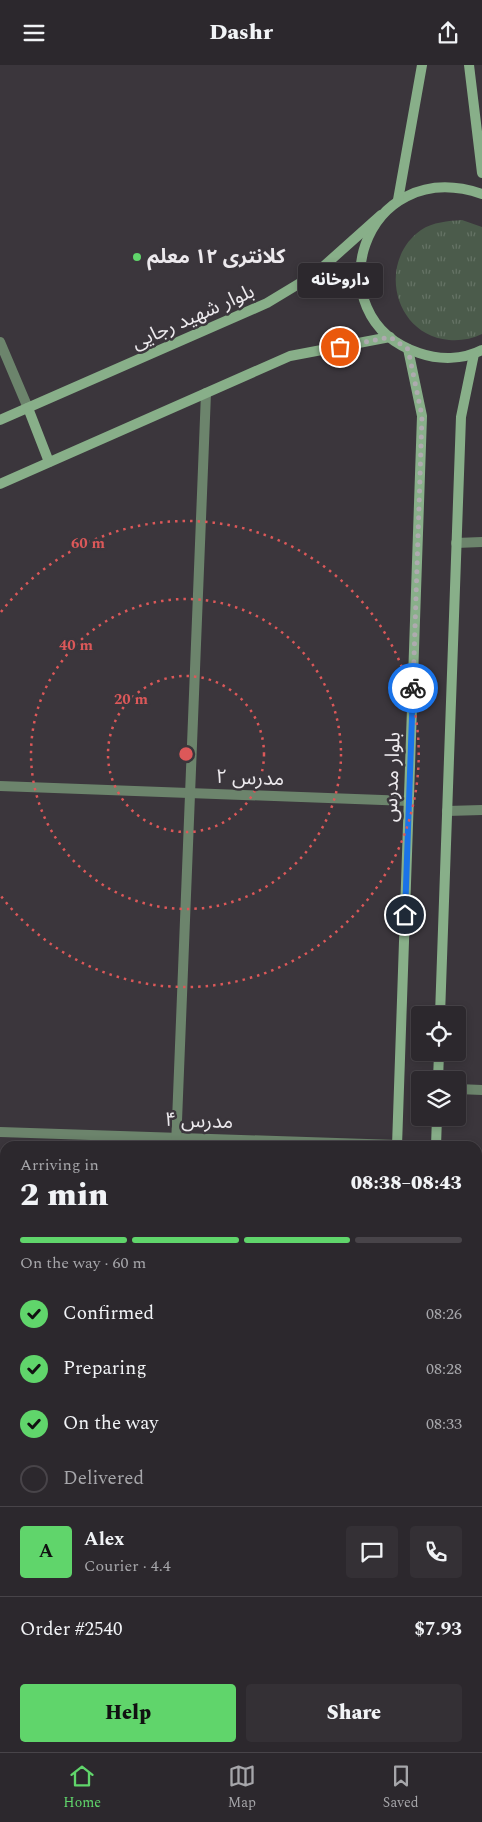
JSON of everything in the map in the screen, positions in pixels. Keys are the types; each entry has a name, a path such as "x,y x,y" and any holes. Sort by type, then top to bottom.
{"street":[{"path":"398,200 422,65"},
{"path":"469,65 482,173"},
{"name":"بلوار شهید رجایی","path":"0,420 267,303 315,274 398,200 419,190 441,186 463,187 482,194"},
{"path":"381,215 369,234 362,255 360,278 364,300 375,320 390,337 408,349 430,357 445,358 478,352 461,417 440,1006"},
{"path":"0,483 290,356 390,337"},
{"path":"0,342 49,462"},
{"name":"بلوار مدرس","path":"397,1141 422,416 408,349"},
{"path":"176,1141 206,393"},
{"path":"456,543 482,542"},
{"name":"مدرس ۲","path":"0,786 409,801"},
{"path":"447,811 482,810"},
{"path":"466,1089 482,1090"},
{"path":"436,1141 437,1126"},
{"name":"مدرس ۴","path":"0,1132 158,1141"}],"green space":[{"path":"462,220 482,227 482,334 466,339 449,340 430,335 415,325 404,311 398,295 396,277 399,260 407,243 421,230 446,221"}],"way so far":[{"path":"340,347 390,337 408,349 422,416 413,688"}],"place":[{"name":"کلانتری ۱۲ معلم","path":"137,257"},
{"name":"داروخانه","path":"340,347"}],"route":[{"path":"405,915 413,688"}]}
